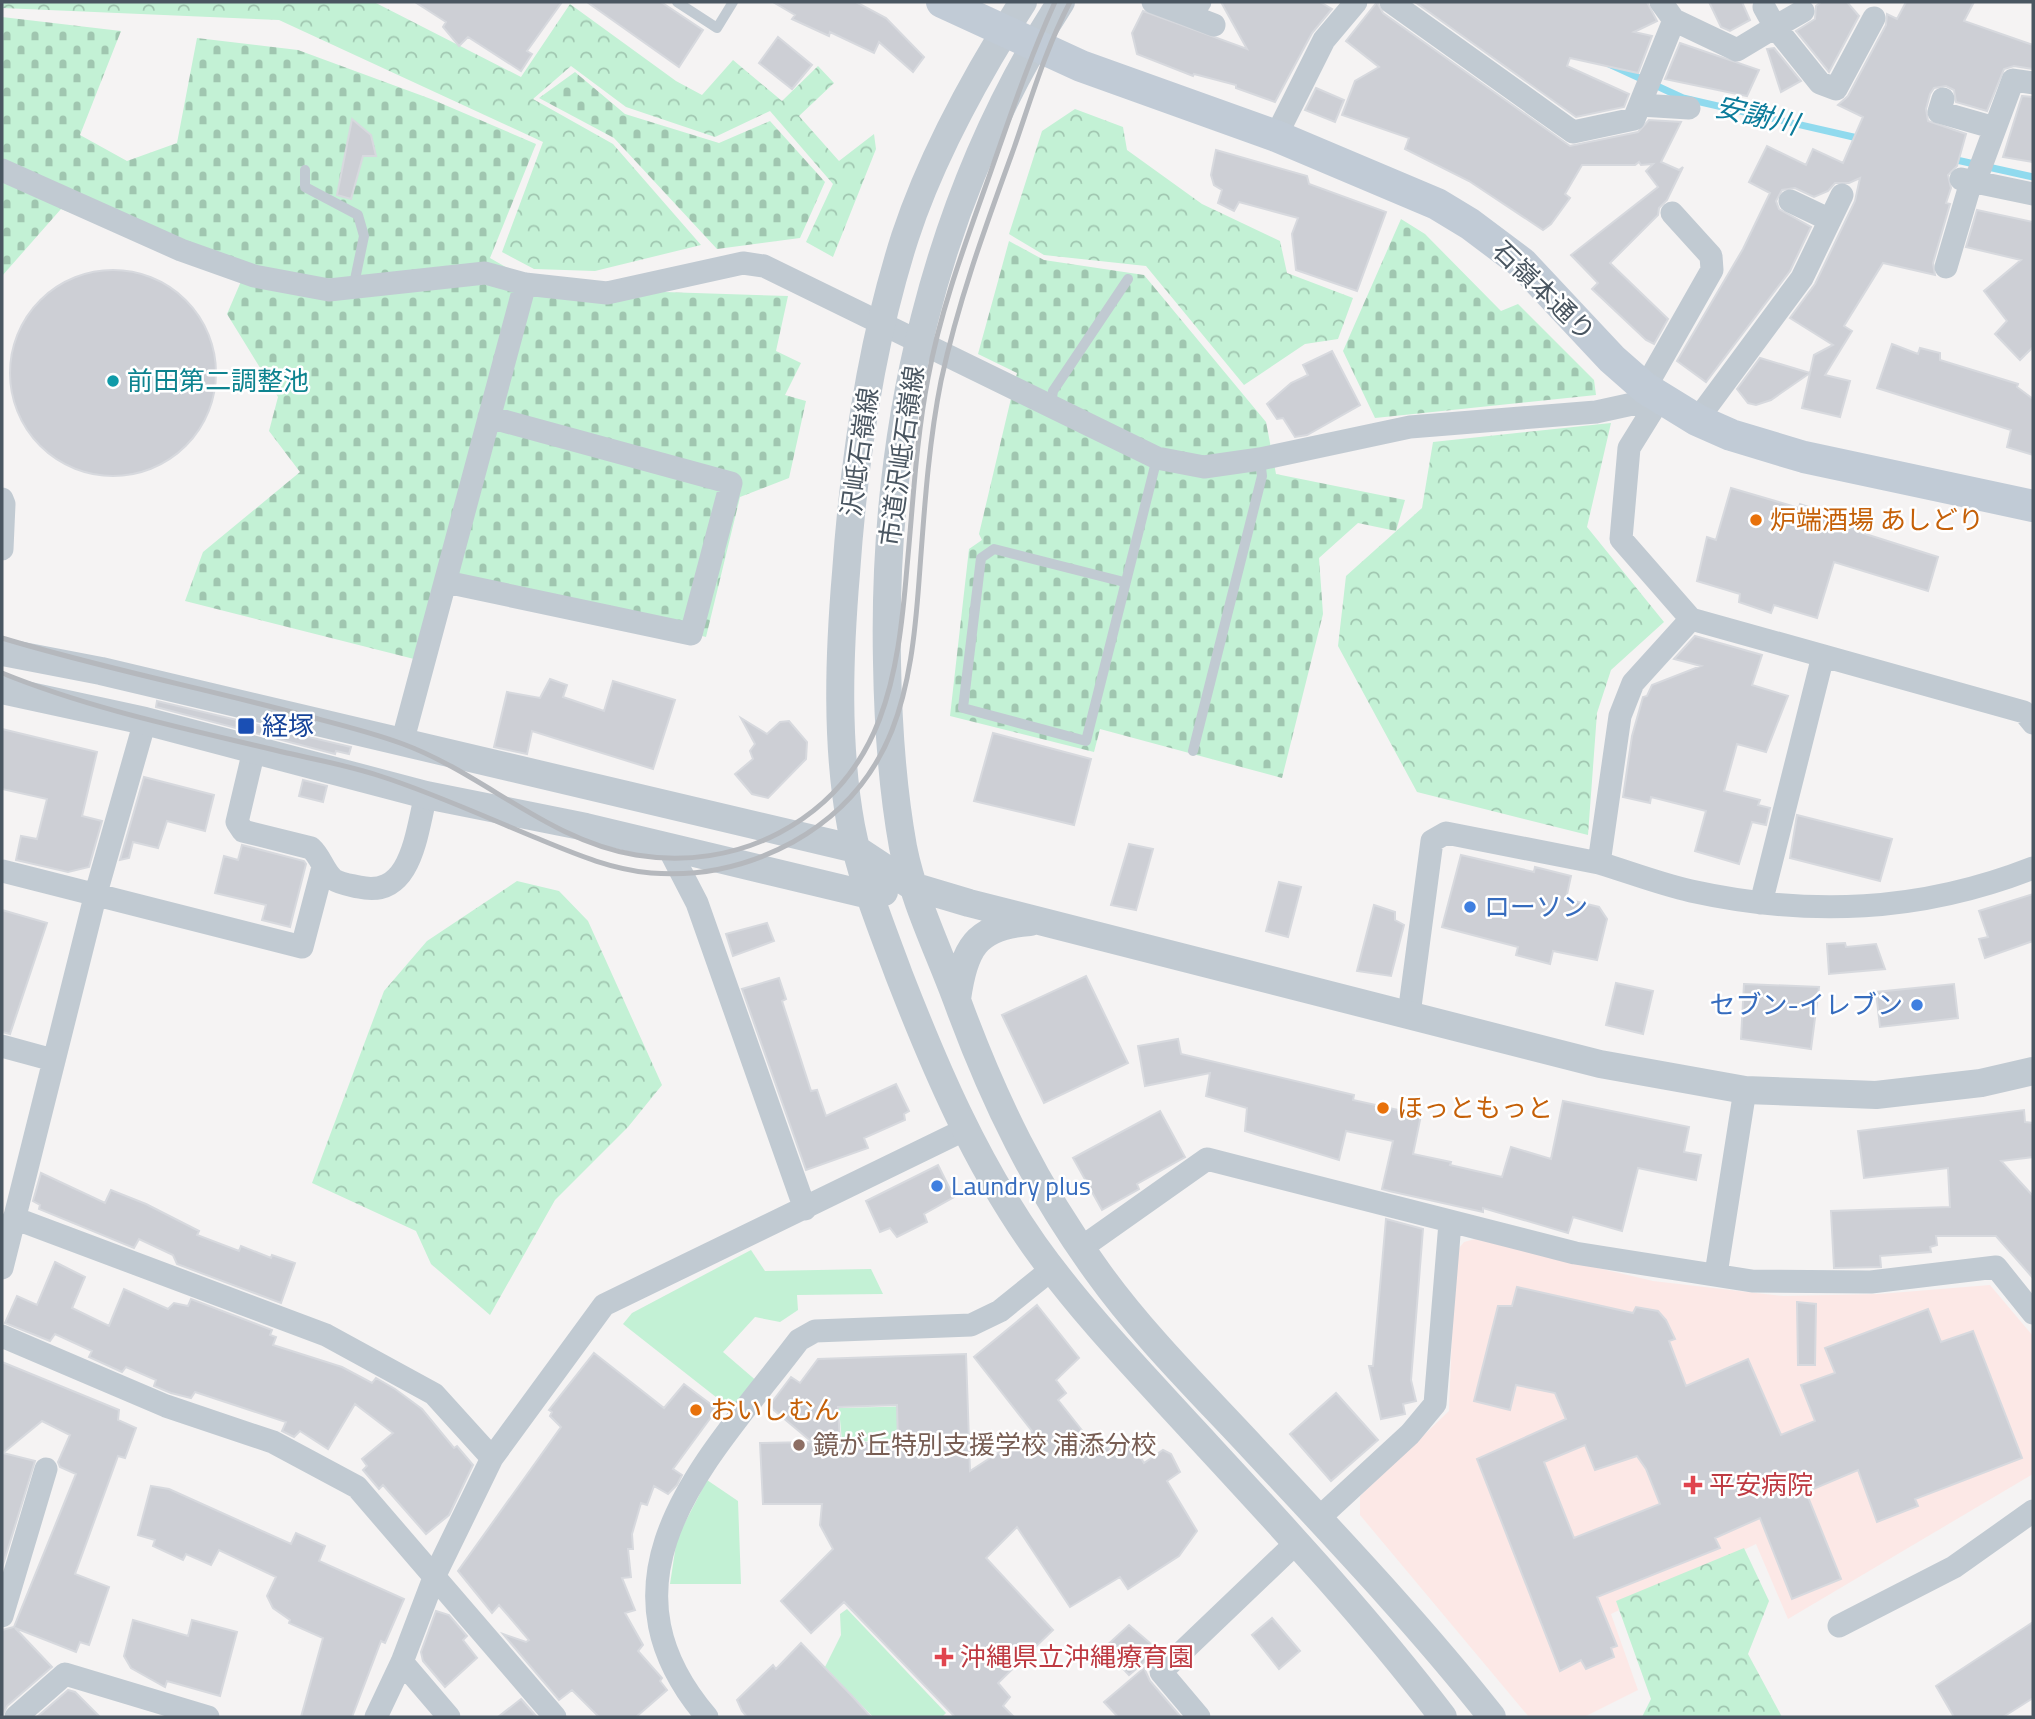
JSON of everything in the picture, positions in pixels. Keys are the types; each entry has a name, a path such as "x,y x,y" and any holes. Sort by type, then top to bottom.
{"main road":[{"name":"石嶺本通り","path":"942,2 1032,46 1276,136 1405,189 1470,224 1522,263 1612,359 1652,393 1697,420 1731,435 1792,454 2033,506"}],"street":[{"name":"沢岻石嶺線","path":"1023,2 1003,33 940,154 907,233 889,293 863,416 848,544 842,661 847,794 856,849 869,895 928,1049 964,1130 1001,1195 1052,1269 1121,1351 1296,1543 1443,1717"},
{"name":"市道沢岻石嶺線","path":"1061,2 1032,46 977,162 942,259 922,326 898,444 888,562 888,691 896,803 912,886 975,1053 1000,1108 1028,1164 1081,1248 1121,1303 1370,1573 1492,1717"},
{"path":"1153,2 1194,8 1214,25"},
{"path":"1391,2 1573,132 1634,119 1646,90 1667,11 1737,50 1769,17 1803,11"},
{"path":"1276,136 1324,40 1347,4"},
{"path":"1769,17 1820,83 1836,89 1874,18"},
{"path":"1946,267 1973,172 1995,128 2013,80 2033,83"},
{"path":"1646,90 1689,108"},
{"path":"1943,99 1939,112 1995,128"},
{"path":"2,170 181,250 254,276 319,288 354,289 485,273 525,284 607,293 743,263 764,266 1157,458 1204,467 1260,459 1410,427 1596,412 1652,393"},
{"path":"1973,172 2033,194"},
{"path":"1697,420 1802,278 1842,195"},
{"path":"1790,201 1830,220"},
{"path":"1672,213 1711,256 1712,270 1652,393 1629,448 1621,539 1691,619 2024,712 2033,723"},
{"path":"402,743 525,284"},
{"path":"446,582 691,634 731,482 488,417"},
{"path":"2,499 2,549"},
{"path":"1599,863 1620,716 1633,683 1691,619"},
{"path":"2,652 101,671 856,849 912,886 1037,921 1624,1069 1745,1090 1876,1095 1980,1083 2033,1071"},
{"path":"1761,903 1823,656"},
{"path":"2,690 145,721 426,795 586,827 869,895 912,886"},
{"path":"2,1268 52,1060 145,721"},
{"path":"254,750 237,822 243,831 311,848 319,856 323,867 339,883 373,890 390,886 407,867 426,795"},
{"path":"1409,1014 1432,841 1446,833 1599,863 1690,891 1808,908 1877,906 1948,896 2033,869"},
{"path":"668,848 696,903 805,1209"},
{"path":"2,871 302,947 323,867"},
{"path":"957,1000 962,963 973,945 1000,928 1037,921"},
{"path":"2,1046 52,1060"},
{"path":"1716,1274 1745,1090"},
{"path":"376,1717 402,1662 435,1575 492,1458 604,1305 964,1130"},
{"path":"1081,1248 1208,1159 1574,1253 1752,1280 1871,1282 1996,1267 2033,1313"},
{"path":"15,1218 326,1335 356,1349 434,1394 492,1458"},
{"path":"1319,1518 1410,1434 1435,1404 1450,1223"},
{"path":"707,1717 682,1681 661,1627 657,1594 662,1549 678,1507 695,1478 799,1340 815,1331 971,1325 1000,1311 1052,1269"},
{"path":"2,1336 166,1406 273,1442 357,1487 555,1717"},
{"path":"2,1616 46,1469"},
{"path":"1839,1626 1954,1567 2033,1511"},
{"path":"1199,1717 1161,1672 1296,1543"},
{"path":"402,1662 449,1717"},
{"path":"16,1717 65,1674 203,1717"}],"lane":[{"path":"677,2 717,28 733,2"},
{"path":"305,170 305,187 358,215 364,236 354,289"},
{"path":"1051,404 1053,391 1128,279"},
{"path":"1124,582 994,549 981,558 963,708 1086,741 1157,458"},
{"path":"1193,751 1262,476 1260,459"}],"shaded area":[{"name":"平安病院","path":"1475,1239 1653,1281 1783,1296 1879,1294 1990,1285 2033,1336 2033,1474 1788,1619 1756,1544 1611,1614 1638,1690 1584,1717 1529,1717 1360,1515 1360,1496 1449,1411 1455,1253 1464,1242"}],"green space":[{"path":"2,2 374,2 521,77 570,4 676,81 702,95 733,60 782,101 818,66 834,83 799,116 839,161 874,134 876,149 833,257 806,242 833,184 770,111 715,137 626,107 571,66 533,99 613,144 701,245 595,271 534,269 502,252 543,142 279,20 2,8"},
{"path":"2,17 121,31 80,135 127,161 177,143 197,38 298,50 431,99 536,144 490,258 542,288 788,296 776,351 801,363 785,395 806,401 789,478 740,497 706,637 441,571 418,660 185,601 203,552 300,472 269,431 278,397 227,314 242,279 61,209 2,276"},
{"path":"575,72 625,114 719,143 770,121 825,182 800,238 717,249 614,138 539,98"},
{"path":"1075,109 1123,127 1127,150 1202,204 1280,241 1287,273 1353,298 1338,339 1305,344 1244,385 1146,266 1044,255 1009,234 1042,131"},
{"path":"1401,219 1425,234 1501,311 1518,304 1594,380 1596,395 1375,418 1343,351"},
{"path":"1009,241 1044,260 1144,275 1266,422 1276,474 1405,500 1396,531 1358,523 1319,558 1323,614 1282,778 1100,729 1094,752 950,716 969,549 982,540 979,534 1017,373 978,354"},
{"path":"1611,423 1587,527 1664,622 1611,670 1597,713 1588,835 1417,792 1338,646 1346,576 1422,508 1433,442"},
{"path":"517,881 559,891 588,921 662,1085 628,1127 555,1200 490,1315 431,1264 416,1231 312,1183 384,991 427,941"},
{"path":"751,1250 765,1271 871,1269 883,1294 797,1295 798,1310 780,1322 755,1317 723,1352 759,1383 735,1412 623,1324 632,1313"},
{"path":"922,1406 924,1440 842,1442 839,1408"},
{"path":"707,1480 738,1501 741,1584 670,1584 677,1538"},
{"path":"1744,1548 1769,1601 1748,1654 1782,1717 1642,1717 1651,1699 1616,1601"},
{"path":"847,1609 946,1713 942,1717 873,1717 825,1667 841,1635 840,1614"}],"building":[{"path":"415,2 562,2 527,51 532,54 521,71 468,37 459,46 443,27 446,22"},
{"path":"587,2 661,2 703,30 679,67"},
{"path":"773,2 856,2 886,18 924,57 913,72 879,42 874,53 830,32 829,36 792,19 795,15"},
{"path":"1221,2 1320,2 1332,9 1312,33 1275,102 1236,88 1236,85 1194,74 1193,76 1137,54 1132,33 1143,11 1247,49"},
{"path":"1377,2 1383,13 1570,146 1638,132 1649,120 1681,122 1661,162 1679,170 1683,167 1667,200 1659,208 1658,215 1610,263 1668,319 1654,344 1646,340 1592,289 1598,283 1571,255 1658,187 1646,171 1653,164 1641,165 1639,162 1635,165 1582,165 1565,194 1570,198 1551,224 1543,230 1469,181 1405,149 1409,138 1342,115 1355,81 1379,67 1346,41"},
{"path":"1415,2 1647,2 1657,21 1634,32 1652,36 1638,73 1570,58 1567,66 1629,94 1624,107 1576,117"},
{"path":"1709,2 1742,2 1750,20 1730,31 1721,27"},
{"path":"1821,2 1847,2 1859,16 1829,72 1796,31 1815,19 1816,6"},
{"path":"1906,2 1974,2 1964,21 2033,45 2033,69 2014,66 2004,69 1987,111 1956,102 1954,90 1946,86 1934,88 1930,94 1926,109 1928,121 1966,134 1957,166 1948,175 1951,188 1946,203 1950,204 1933,263 1935,275 1883,263 1844,326 1852,331 1825,375 1850,381 1840,417 1802,408 1814,355 1833,345 1790,318 1815,284 1855,201 1860,178 1849,183 1835,183 1828,191 1814,197 1795,188 1782,190 1776,201 1779,209 1811,227 1790,271 1706,382 1677,361 1743,249 1770,193 1749,182 1767,146 1806,165 1813,149 1843,163 1863,117 1838,105 1848,96 1886,25 1887,14 1897,19"},
{"path":"778,37 812,65 792,89 759,63"},
{"path":"1680,43 1759,70 1747,96 1665,79"},
{"path":"1774,48 1801,81 1781,92 1767,49"},
{"path":"1316,88 1344,100 1335,122 1305,110"},
{"path":"2022,96 2033,97 2033,162 2003,157"},
{"path":"352,119 371,135 376,156 363,156 351,199 337,195"},
{"path":"1216,150 1307,176 1309,184 1386,212 1357,291 1296,270 1292,234 1298,218 1239,202 1234,211 1218,203 1222,190 1214,185 1211,175"},
{"path":"1977,210 2033,222 2033,347 2020,360 1995,334 2007,321 1984,291 2021,260 1966,247"},
{"name":"前田第二調整池","path":"113,270 152,278 185,301 208,334 216,373 208,412 185,445 152,468 113,476 74,468 41,445 18,412 10,373 18,334 41,301 74,278"},
{"path":"1892,344 1918,354 1920,348 1940,353 1940,360 2018,384 2017,387 2033,399 2033,455 2007,447 2011,430 1877,388"},
{"path":"1332,351 1360,405 1307,435 1295,437 1283,418 1277,419 1267,404 1291,383 1308,375 1303,365"},
{"path":"1760,358 1810,373 1771,400 1756,405 1748,403 1737,389"},
{"path":"1731,488 1799,508 1800,504 1858,524 1856,531 1938,557 1928,591 1834,562 1817,618 1774,605 1771,613 1739,602 1740,594 1697,581 1707,537 1716,540"},
{"path":"1695,636 1762,655 1752,685 1788,696 1766,752 1737,744 1724,791 1760,800 1758,805 1770,808 1766,825 1752,822 1739,864 1695,851 1706,811 1651,797 1650,803 1623,797 1632,736 1643,697 1647,696 1652,685 1701,666 1674,659"},
{"path":"550,679 567,685 563,697 604,711 613,681 675,700 653,769 532,731 527,754 494,747 507,692 540,698"},
{"path":"157,701 351,747 349,754 336,751 335,754 156,707"},
{"path":"741,718 767,734 780,722 789,721 807,742 806,759 768,798 752,794 735,774 753,759 750,751 755,744"},
{"path":"2,729 97,752 82,816 102,821 89,867 68,872 16,860 21,836 37,839 47,799 2,789"},
{"path":"993,733 1091,759 1074,825 974,801"},
{"path":"144,777 214,795 205,831 167,821 158,848 133,842 129,858 120,860"},
{"path":"303,780 327,786 323,802 299,796"},
{"path":"1797,815 1892,839 1880,881 1790,858"},
{"path":"1129,844 1153,849 1136,910 1111,905"},
{"path":"242,845 304,861 306,864 290,927 262,920 266,905 215,893 224,856 238,860"},
{"path":"1461,855 1534,872 1535,867 1571,876 1566,899 1599,907 1607,919 1597,960 1553,951 1550,964 1516,955 1518,947 1442,927"},
{"path":"1279,882 1301,887 1288,937 1266,931"},
{"path":"2033,894 2033,941 1985,958 1979,939 1988,937 1979,911"},
{"path":"1374,905 1395,912 1395,920 1404,925 1391,976 1357,971"},
{"path":"2,910 47,923 10,1034 2,1032"},
{"path":"767,923 774,941 733,956 726,934"},
{"path":"1845,943 1846,947 1876,944 1885,969 1829,974 1827,944"},
{"path":"1086,976 1128,1063 1044,1103 1002,1015"},
{"path":"779,978 786,999 782,1001 811,1091 817,1090 826,1116 896,1084 909,1111 904,1114 905,1120 864,1138 868,1148 806,1170 742,989"},
{"path":"1616,983 1653,991 1643,1034 1606,1025"},
{"path":"1744,984 1819,987 1811,1049 1741,1039"},
{"name":"セブン-イレブン","path":"1954,984 1958,1018 1880,1027 1876,992"},
{"path":"1178,1039 1181,1054 1354,1095 1353,1100 1421,1115 1413,1154 1451,1162 1450,1165 1502,1177 1511,1147 1551,1159 1563,1101 1689,1127 1684,1152 1701,1155 1696,1180 1638,1168 1622,1231 1573,1217 1568,1233 1483,1208 1483,1212 1389,1191 1382,1189 1393,1141 1346,1131 1339,1160 1245,1131 1247,1108 1206,1096 1210,1073 1145,1086 1138,1046"},
{"path":"2024,1110 2025,1122 2033,1123 2033,1157 2001,1161 2033,1196 2033,1278 1996,1236 1936,1236 1937,1245 1930,1247 1931,1252 1880,1256 1881,1267 1834,1268 1831,1211 1950,1207 1948,1168 1864,1178 1858,1131"},
{"path":"1160,1111 1185,1157 1137,1184 1139,1189 1102,1210 1073,1158"},
{"path":"938,1165 954,1197 924,1214 927,1222 897,1237 890,1228 880,1232 866,1201"},
{"path":"41,1173 105,1203 111,1190 199,1231 197,1235 239,1251 241,1246 271,1258 272,1255 295,1263 281,1303 177,1264 173,1255 139,1239 134,1248 39,1209 40,1205 33,1201"},
{"path":"1386,1219 1423,1229 1411,1380 1416,1401 1403,1404 1405,1414 1381,1419 1369,1366 1373,1366"},
{"path":"55,1262 85,1277 72,1308 109,1326 124,1289 168,1309 174,1303 188,1306 191,1299 272,1330 270,1335 276,1337 273,1345 342,1367 372,1383 376,1378 395,1389 422,1409 454,1448 457,1446 473,1465 449,1515 426,1534 383,1485 379,1489 363,1470 367,1466 362,1459 393,1433 355,1404 328,1449 300,1431 294,1437 282,1431 286,1422 195,1392 191,1398 171,1393 154,1386 156,1380 126,1367 122,1372 89,1357 92,1351 55,1334 50,1341 5,1323 17,1296 37,1305"},
{"path":"1517,1287 1633,1313 1636,1307 1658,1311 1666,1320 1675,1339 1669,1341 1686,1386 1748,1359 1781,1435 1815,1421 1801,1385 1835,1373 1825,1348 1928,1309 1941,1342 1973,1331 2022,1458 1915,1499 1918,1506 1877,1522 1858,1470 1806,1492 1841,1579 1792,1599 1760,1518 1715,1538 1720,1548 1597,1597 1617,1646 1611,1648 1614,1657 1586,1669 1581,1660 1560,1671 1477,1459 1566,1419 1555,1393 1516,1385 1510,1410 1474,1401 1498,1306 1512,1306","holes":["1585,1445 1595,1470 1637,1456 1646,1469 1660,1504 1574,1538 1544,1462"]},
{"path":"1797,1302 1816,1304 1815,1365 1798,1365"},
{"path":"1037,1305 1079,1358 1056,1380 1066,1393 1058,1400 1092,1443 1102,1437 1112,1454 1131,1442 1144,1463 1163,1450 1171,1454 1180,1472 1167,1481 1197,1531 1179,1556 1128,1589 1120,1577 1070,1607 1017,1527 986,1558 1053,1630 998,1683 1010,1697 1003,1706 1014,1717 955,1717 844,1602 811,1633 781,1601 833,1549 820,1525 822,1504 763,1504 760,1443 812,1442 769,1406 791,1377 800,1383 818,1359 966,1354 970,1471 1032,1431 974,1357","holes":["897,1405 898,1443 840,1443 838,1407"]},
{"path":"594,1353 664,1408 684,1384 717,1409 673,1469 682,1475 677,1485 668,1494 654,1486 647,1505 641,1503 632,1534 633,1549 628,1549 631,1577 622,1578 635,1610 625,1613 643,1645 638,1651 662,1678 660,1681 667,1690 636,1717 599,1717 572,1690 559,1700 503,1634 526,1642 529,1640 499,1605 492,1613 458,1571 561,1427 550,1416 552,1412 549,1410"},
{"path":"2,1362 119,1410 118,1420 136,1428 125,1458 118,1456 75,1574 109,1587 89,1645 80,1642 76,1652 15,1628 52,1667 7,1706 2,1717 2,1630 14,1627 76,1474 60,1467 58,1462 70,1435 42,1421 3,1453 35,1461 2,1568"},
{"path":"1336,1393 1378,1440 1331,1481 1290,1434"},
{"path":"151,1486 169,1489 291,1544 296,1533 325,1546 319,1561 404,1599 385,1643 381,1641 352,1717 301,1717 323,1638 289,1623 290,1620 273,1608 267,1596 276,1577 219,1550 211,1565 186,1554 183,1560 153,1546 155,1540 138,1535"},
{"path":"436,1611 449,1615 467,1636 463,1640 477,1658 445,1687 423,1661 421,1652"},
{"path":"1272,1618 1300,1651 1279,1669 1252,1635"},
{"path":"133,1620 188,1636 192,1620 237,1632 220,1696 167,1681 165,1687 131,1668 124,1656"},
{"path":"2033,1622 2033,1698 2003,1717 1954,1717 1936,1686"},
{"path":"1129,1625 1158,1650 1129,1675 1104,1648"},
{"path":"801,1643 871,1717 747,1717 737,1700 773,1665 776,1669"},
{"path":"1144,1668 1150,1681 1181,1717 1118,1717 1104,1702"},
{"path":"68,1690 75,1692 100,1717 37,1717"},
{"path":"521,1699 537,1717 498,1717"}],"waterway":[{"name":"安謝川","path":"1609,64 1683,98 1862,139"},
{"name":"安謝川","path":"1952,159 2033,177"}],"railway":[{"path":"2,638 265,705 403,744 461,772 545,822 604,847 636,855 691,858 745,847 779,833 815,810 842,783 864,753 879,720 898,646 918,448 933,352 964,248 1021,86 1055,2"},
{"path":"2,673 107,709 380,776 439,797 577,854 620,868 670,874 706,871 759,858 793,842 828,819 855,792 876,762 892,730 911,659 930,455 948,351 983,234 1046,55 1070,2"}],"place":[{"name":"前田第二調整池","path":"113,381"},
{"name":"炉端酒場 あしどり","path":"1756,520"},
{"name":"経塚","path":"246,726"},
{"name":"ローソン","path":"1470,907"},
{"name":"セブン-イレブン","path":"1917,1005"},
{"name":"ほっともっと","path":"1383,1108"},
{"name":"Laundry plus","path":"937,1186"},
{"name":"おいしむん","path":"696,1410"},
{"name":"鏡が丘特別支援学校 浦添分校","path":"799,1445"},
{"name":"平安病院","path":"1693,1485"},
{"name":"沖縄県立沖縄療育園","path":"944,1657"}]}
